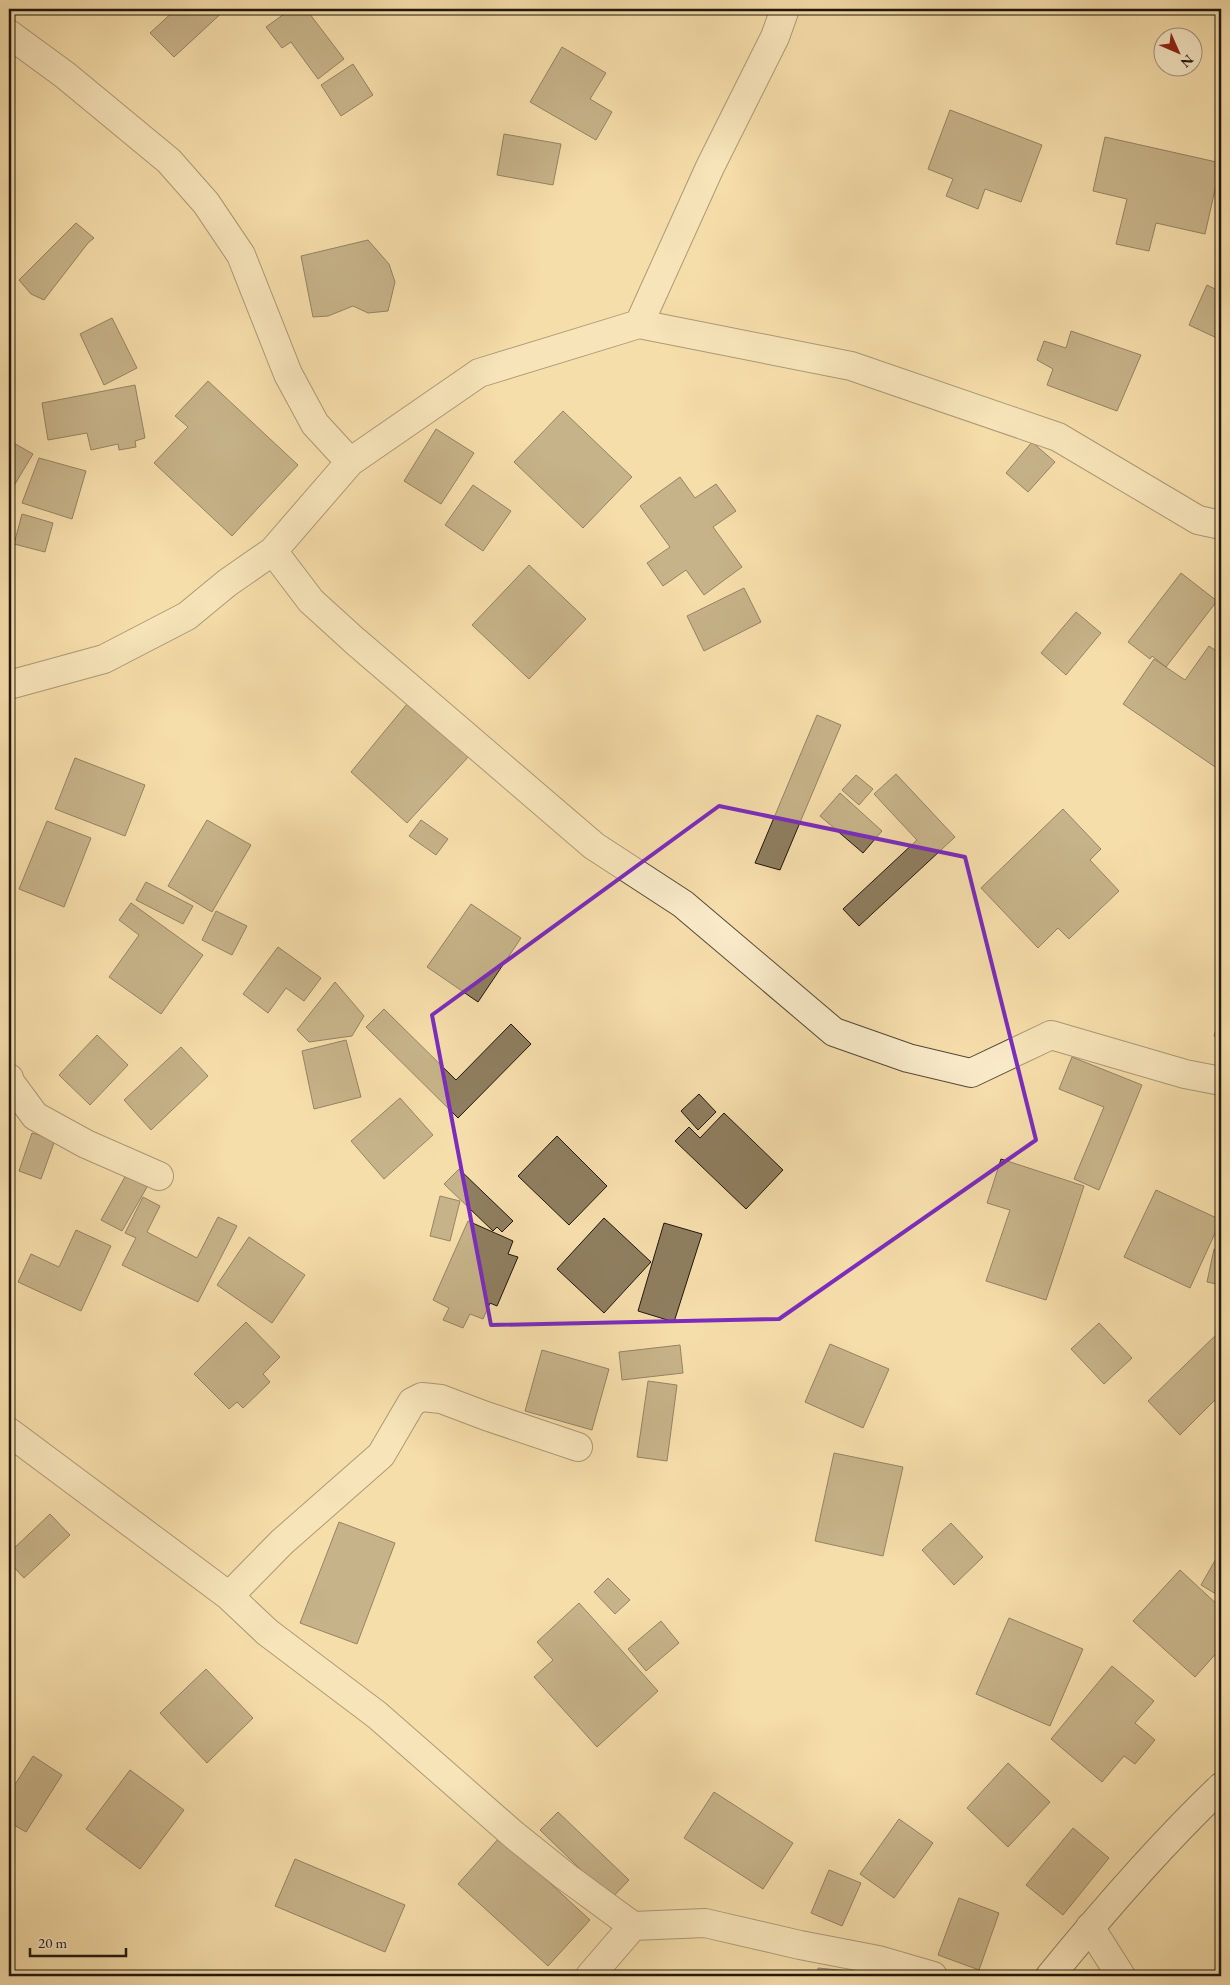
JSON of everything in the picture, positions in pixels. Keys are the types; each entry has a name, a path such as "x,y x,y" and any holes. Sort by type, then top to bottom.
{"street":[{"path":"639,324 710,167 775,37 785,9"},
{"path":"9,34 65,75 169,161 206,203 241,255 288,374 315,424 350,462"},
{"path":"9,685 104,658 187,616 227,583 273,551 350,462 479,373 639,324 851,366 1058,437 1198,520 1221,525"},
{"path":"273,551 311,601 354,641 594,846 683,904 834,1032 908,1058 971,1073 1051,1035 1185,1074 1221,1081"},
{"path":"9,1078 35,1116 86,1144 159,1176"},
{"path":"229,1596 282,1542 381,1455 412,1402 422,1396 441,1399 578,1447"},
{"path":"9,1432 229,1596 267,1632 377,1715 514,1836 633,1926 705,1923 800,1945 878,1960 933,1976"},
{"path":"1050,1976 1090,1928 1191,1816 1221,1787"},
{"path":"590,1976 633,1926"},
{"path":"1090,1928 1121,1976"}],"highlighted area":[{"path":"719,806 965,857 1036,1140 779,1319 491,1325 432,1015"}],"building":[{"path":"176,9 226,9 174,57 150,33"},
{"path":"291,9 306,9 344,59 318,79 291,42 282,48 266,27"},
{"path":"562,47 606,73 590,99 612,112 596,140 530,102"},
{"path":"353,64 373,95 341,116 321,85"},
{"path":"950,110 1042,145 1021,202 985,189 978,209 946,196 953,179 928,169"},
{"path":"504,134 561,144 553,185 497,175"},
{"path":"1105,137 1221,163 1205,234 1156,223 1149,251 1116,244 1127,199 1093,191"},
{"path":"76,223 94,238 88,243 44,300 31,294 19,280"},
{"path":"368,240 389,264 395,282 388,311 368,313 353,306 328,316 313,317 301,256"},
{"path":"1207,285 1221,292 1221,340 1189,325"},
{"path":"112,318 137,368 104,385 80,334"},
{"path":"1071,331 1141,355 1117,411 1047,385 1053,369 1037,360 1044,341 1066,348"},
{"path":"208,381 298,465 232,536 154,463 188,427 175,416"},
{"path":"135,385 145,438 135,441 136,447 119,450 118,444 91,450 87,433 48,440 42,403"},
{"path":"563,411 632,477 583,528 514,462"},
{"path":"436,429 474,453 441,504 404,481"},
{"path":"12,442 33,454 12,489 9,487 9,446"},
{"path":"1032,442 1055,462 1028,492 1006,473"},
{"path":"39,458 86,471 72,519 22,503"},
{"path":"680,477 695,498 716,484 736,511 713,527 742,567 704,595 686,570 663,586 647,563 670,547 640,506"},
{"path":"473,485 511,511 483,551 445,525"},
{"path":"22,514 53,523 45,552 14,544"},
{"path":"529,565 586,619 529,679 472,625"},
{"path":"1181,573 1217,601 1166,667 1152,656 1150,659 1128,642"},
{"path":"744,588 761,622 704,651 687,616"},
{"path":"1076,612 1101,633 1066,675 1041,653"},
{"path":"1209,646 1221,654 1221,771 1123,704 1154,659 1185,680"},
{"path":"412,698 471,754 407,823 351,772"},
{"path":"817,715 841,725 780,870 755,863"},
{"path":"75,758 145,785 125,836 55,809"},
{"path":"896,774 955,837 859,926 843,909 917,840 874,794"},
{"path":"856,775 873,789 859,805 842,790"},
{"path":"840,793 882,831 863,853 820,816"},
{"path":"1063,809 1101,849 1090,860 1119,891 1069,939 1058,928 1038,948 981,888"},
{"path":"207,820 251,845 212,912 168,886"},
{"path":"421,820 448,839 436,855 409,836"},
{"path":"47,821 91,838 64,907 19,889"},
{"path":"146,882 193,906 183,924 136,900"},
{"path":"131,903 203,955 161,1014 109,977 139,935 119,920"},
{"path":"471,904 521,938 478,1002 427,967"},
{"path":"216,911 247,926 232,955 202,940"},
{"path":"278,947 321,978 304,1001 286,988 268,1013 243,994"},
{"path":"335,982 364,1016 352,1036 309,1042 297,1030"},
{"path":"384,1009 456,1080 511,1024 531,1044 458,1118 366,1027"},
{"path":"1221,1012 1221,1038 1214,1036"},
{"path":"97,1035 128,1065 90,1105 59,1075"},
{"path":"346,1040 361,1097 314,1109 302,1051"},
{"path":"181,1047 208,1076 151,1130 124,1100"},
{"path":"1072,1057 1142,1085 1099,1190 1074,1179 1104,1107 1059,1089"},
{"path":"699,1094 716,1112 698,1130 681,1111"},
{"path":"400,1098 433,1135 384,1179 351,1141"},
{"path":"724,1113 783,1170 746,1209 675,1141 689,1127 700,1138"},
{"path":"32,1133 55,1140 41,1179 19,1171"},
{"path":"557,1136 607,1186 569,1225 518,1176"},
{"path":"1001,1159 1084,1186 1046,1300 986,1281 1010,1210 987,1203"},
{"path":"459,1169 513,1221 502,1232 497,1227 493,1231 444,1184"},
{"path":"126,1175 147,1187 122,1231 101,1220"},
{"path":"1156,1190 1221,1220 1190,1288 1124,1257"},
{"path":"440,1196 460,1201 450,1241 430,1236"},
{"path":"143,1197 160,1206 147,1232 197,1258 218,1217 237,1226 198,1302 122,1265 136,1238 125,1233"},
{"path":"604,1218 651,1262 604,1313 557,1269"},
{"path":"468,1221 513,1241 508,1254 518,1257 497,1306 490,1303 483,1319 470,1314 463,1328 443,1320 449,1308 433,1300"},
{"path":"664,1223 702,1234 674,1322 638,1311"},
{"path":"76,1230 111,1246 81,1311 18,1282 31,1254 59,1267"},
{"path":"249,1237 305,1275 272,1323 217,1285"},
{"path":"1214,1249 1221,1251 1221,1285 1207,1282"},
{"path":"246,1322 280,1357 263,1374 270,1382 243,1408 237,1402 229,1409 194,1374"},
{"path":"1099,1323 1132,1358 1104,1384 1071,1349"},
{"path":"1219,1332 1221,1335 1221,1394 1180,1435 1148,1401"},
{"path":"830,1344 889,1369 863,1428 805,1402"},
{"path":"680,1345 683,1373 622,1380 619,1352"},
{"path":"542,1350 609,1369 592,1430 525,1411"},
{"path":"648,1381 677,1385 667,1461 637,1457"},
{"path":"834,1453 903,1467 883,1556 815,1541"},
{"path":"50,1514 70,1535 24,1578 9,1562 9,1553"},
{"path":"339,1522 395,1543 357,1644 300,1623"},
{"path":"951,1523 983,1557 954,1585 922,1550"},
{"path":"1221,1550 1221,1597 1201,1585"},
{"path":"1180,1570 1221,1608 1221,1648 1195,1677 1133,1621"},
{"path":"608,1578 630,1600 615,1614 594,1592"},
{"path":"579,1603 658,1691 597,1747 534,1677 553,1660 537,1642"},
{"path":"1009,1618 1083,1649 1050,1726 976,1694"},
{"path":"661,1621 679,1643 646,1671 628,1649"},
{"path":"1112,1666 1154,1701 1135,1723 1155,1740 1135,1764 1124,1756 1102,1782 1051,1739"},
{"path":"206,1669 253,1718 207,1763 160,1713"},
{"path":"9,1733 15,1737 9,1747"},
{"path":"33,1756 62,1775 26,1832 9,1822 9,1794"},
{"path":"1008,1763 1050,1802 1008,1847 967,1808"},
{"path":"130,1770 184,1810 140,1869 86,1829"},
{"path":"714,1792 793,1843 763,1889 684,1838"},
{"path":"558,1812 629,1880 611,1899 540,1830"},
{"path":"899,1819 933,1843 894,1898 860,1874"},
{"path":"1073,1828 1109,1858 1063,1915 1026,1885"},
{"path":"500,1837 590,1920 548,1966 458,1884"},
{"path":"295,1859 405,1905 385,1952 275,1906"},
{"path":"829,1870 861,1883 842,1926 811,1913"},
{"path":"959,1898 999,1913 979,1970 938,1955"},
{"path":"818,1968 892,1975 817,1976"}]}
